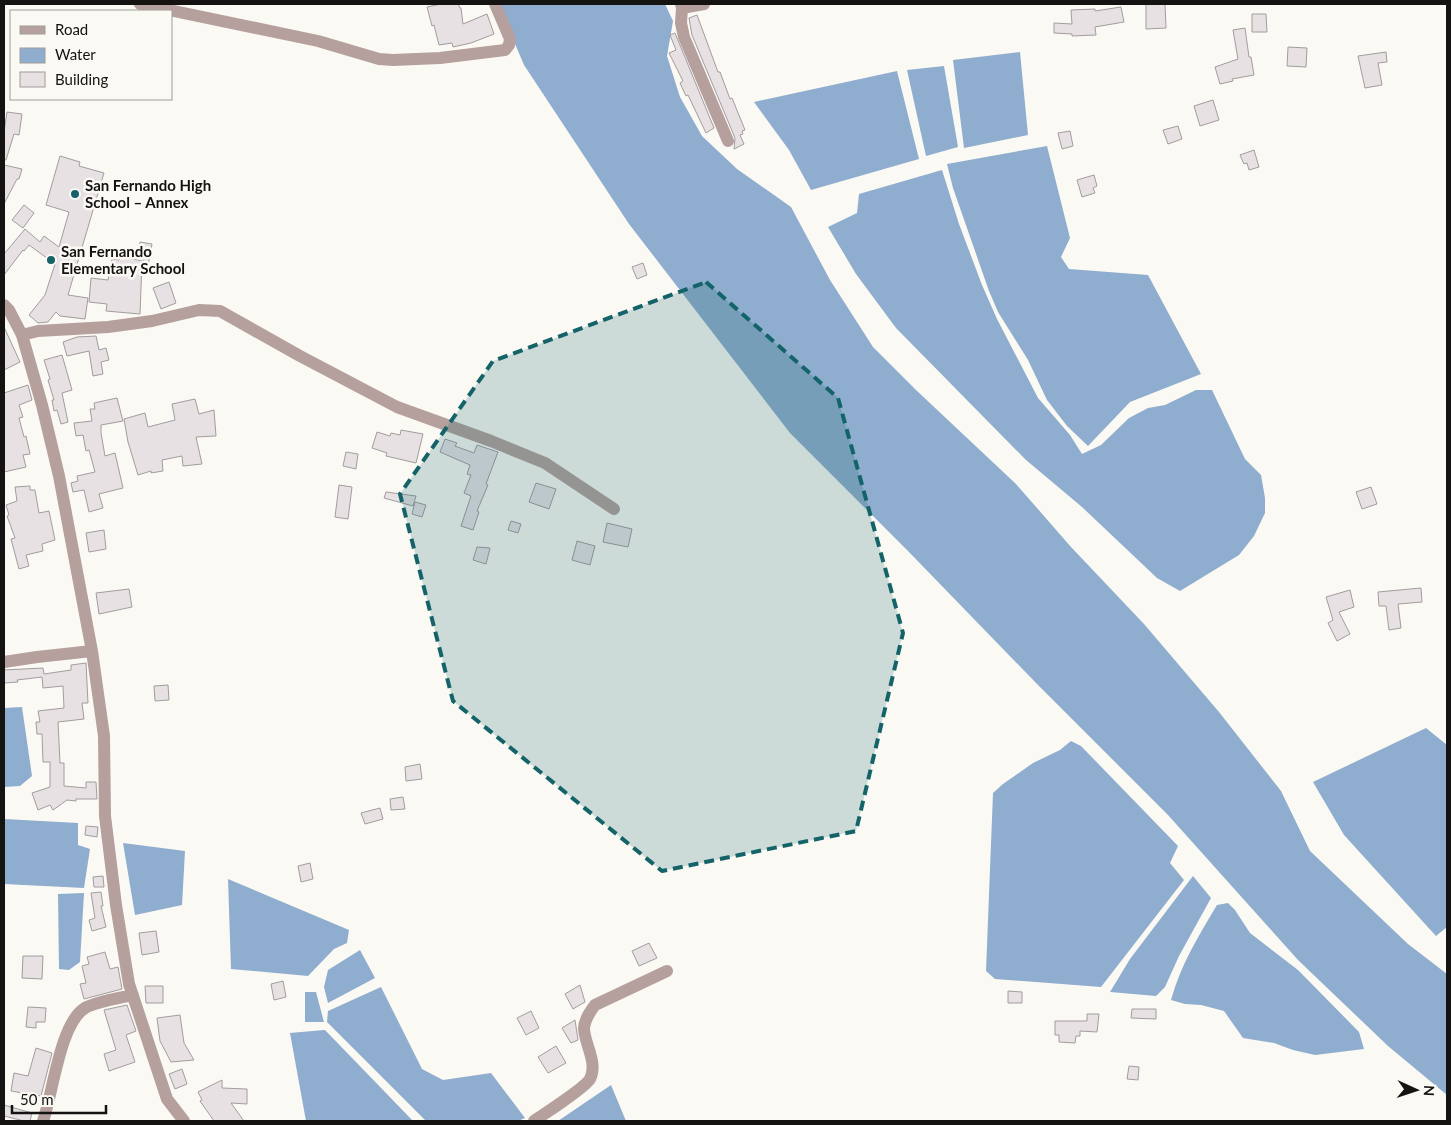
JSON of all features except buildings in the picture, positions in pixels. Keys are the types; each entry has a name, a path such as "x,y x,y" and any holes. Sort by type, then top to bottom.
{"street":[{"path":"140,4 169,10"},
{"path":"172,11 289,35 379,59 393,60 440,58 505,50 509,45 510,39 495,4"},
{"path":"704,4 681,6 681,23 684,36 728,141"},
{"path":"4,304 22,335 42,405 58,476 92,651 104,736 106,825 116,905 130,984 168,1099 184,1121"},
{"path":"22,335 38,331 108,327 152,322 200,310 220,311 397,407 545,463 614,509"},
{"path":"4,662 92,651"},
{"path":"534,1121 590,1081 592,1069 584,1029 587,1015 595,1005 667,971"},
{"path":"43,1121 64,1041 76,1016 86,1007 133,995"}],"highlighted area":[{"path":"706,282 838,398 903,633 856,831 662,871 453,701 400,494 493,361"}],"water":[{"path":"498,4 665,4 673,21 667,56 680,97 702,136 737,169 791,207 830,280 873,347 1016,484 1071,547 1144,624 1219,712 1281,791 1310,851 1408,944 1447,974 1447,1095 1388,1046 1298,960 1168,815 790,433 629,224 524,65"},
{"path":"1020,52 1028,135 964,148 953,60"},
{"path":"944,66 958,147 926,156 907,70"},
{"path":"897,71 919,159 811,190 789,150 754,102"},
{"path":"1047,146 1070,238 1061,257 1069,269 1148,275 1201,374 1130,402 1088,446 1067,426 1047,400 1028,360 998,312 953,188 947,164"},
{"path":"942,170 959,224 997,319 1038,398 1070,435 1082,454 1101,445 1129,418 1148,408 1165,405 1196,390 1212,390 1245,459 1261,475 1265,498 1265,513 1254,536 1239,555 1180,591 1157,578 1082,507 1026,460 896,328 856,274 828,227 857,213 859,194"},
{"path":"22,707 32,776 20,786 4,787 4,708"},
{"path":"1426,728 1447,745 1447,927 1436,936 1344,835 1313,782"},
{"path":"1071,741 1081,746 1178,846 1170,863 1184,880 1101,987 995,979 986,971 993,793 1033,763 1060,750"},
{"path":"4,819 78,823 78,845 90,849 84,888 4,884"},
{"path":"123,843 185,851 182,905 135,915"},
{"path":"1193,876 1211,898 1179,956 1165,987 1156,996 1110,992 1130,959"},
{"path":"228,879 349,930 347,943 334,949 308,976 231,969"},
{"path":"84,893 80,962 69,970 59,969 58,894"},
{"path":"1228,903 1235,910 1250,933 1298,970 1359,1032 1364,1049 1315,1055 1274,1043 1243,1038 1224,1011 1171,1000 1185,963 1203,928 1217,905"},
{"path":"360,950 375,978 328,1003 324,987 328,970"},
{"path":"381,987 422,1069 443,1080 491,1073 525,1118 518,1121 426,1121 327,1022 328,1011"},
{"path":"305,992 316,992 324,1022 305,1022"},
{"path":"325,1030 413,1121 306,1121 290,1033"},
{"path":"611,1085 626,1121 558,1121"}],"place":[{"name":"San Fernando High School – Annex","path":"75,194"},
{"name":"San Fernando Elementary School","path":"51,260"}]}
